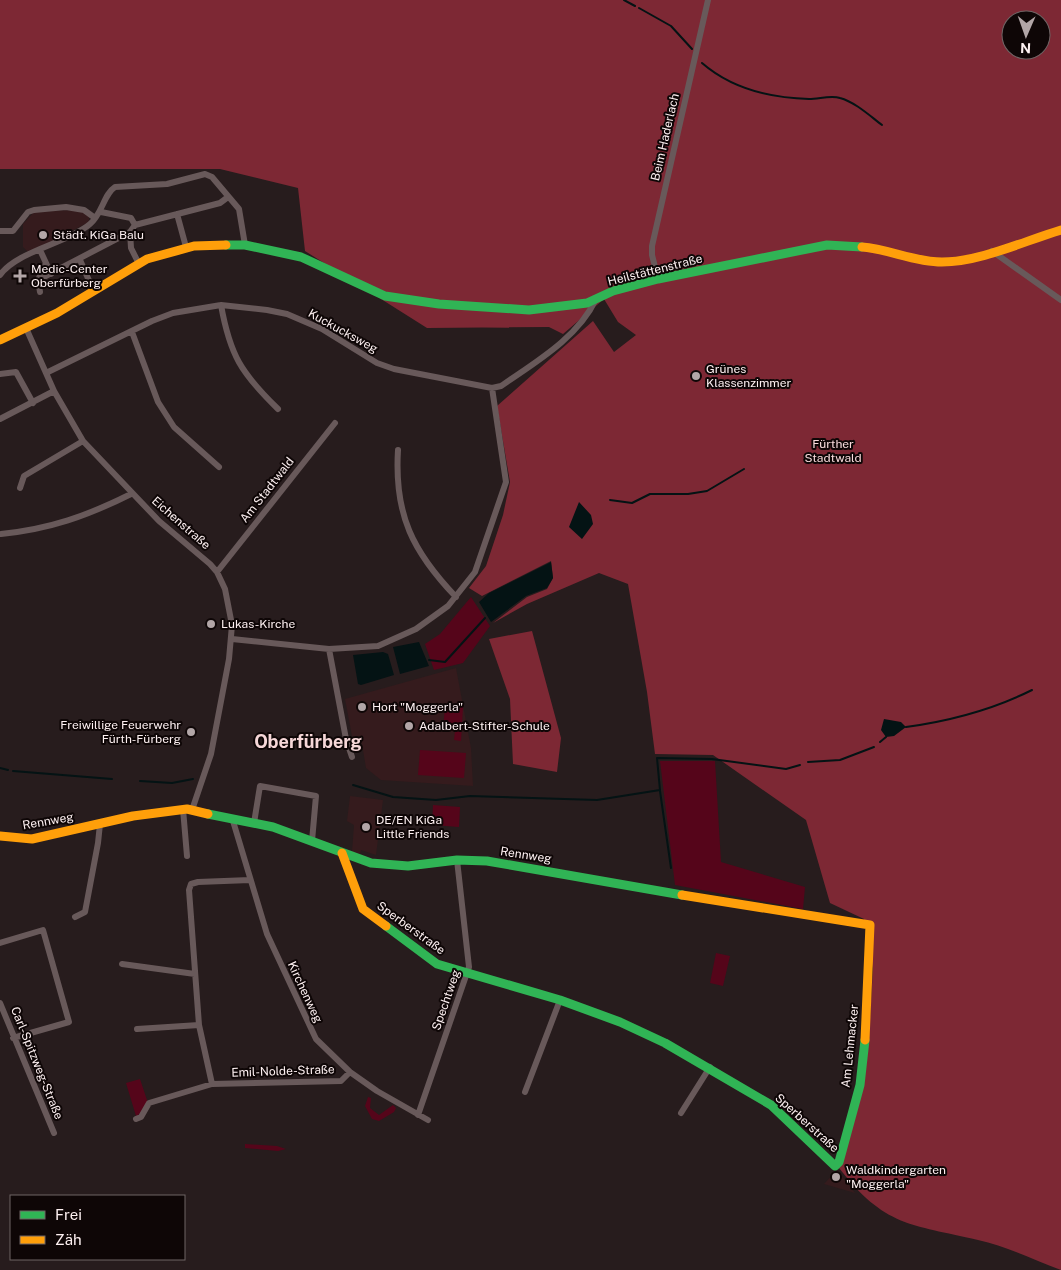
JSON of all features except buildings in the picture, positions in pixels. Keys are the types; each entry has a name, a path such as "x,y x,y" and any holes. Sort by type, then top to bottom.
{"street":[{"name":"Beim Haderlach","path":"658,280 653,262 652,246 708,0"},
{"path":"0,275 4,270 90,224 101,212 110,190 115,187 168,184 205,174 212,177 239,209 245,245"},
{"path":"38,280 80,260 130,232 135,225 220,203 228,197"},
{"path":"0,231 12,231 28,212 34,210 66,207 84,210 95,218"},
{"path":"101,212 132,218 135,225"},
{"path":"177,214 186,247"},
{"name":"Heilstättenstraße","path":"0,340 94,292 139,264 166,252 186,247 217,244 245,245 302,257 384,296 438,304 529,310 569,306 596,300 613,291 658,280 827,245 878,248 919,260 941,262 965,260 1061,230"},
{"path":"130,232 131,248 139,264"},
{"path":"40,250 51,274"},
{"path":"992,251 1061,300"},
{"path":"80,260 94,292"},
{"path":"40,292 38,280 46,263"},
{"path":"232,639 329,649 378,646 392,641 432,619 456,597 474,572 506,482 492,388 501,386 553,349 588,314 596,300"},
{"path":"221,305 229,344 239,364 253,385 278,409"},
{"name":"Kuckucksweg","path":"46,373 173,313 221,305 286,314 322,329 377,363 394,369 492,388"},
{"name":"Eichenstraße","path":"26,328 54,391 83,441 131,494 159,521 202,555 217,572 231,611 232,639 211,754 187,810"},
{"path":"132,332 158,402 174,427 219,467"},
{"path":"0,374 16,372 33,403"},
{"path":"0,419 54,391"},
{"name":"Am Stadtwald","path":"217,572 335,423"},
{"path":"20,488 24,476 83,441"},
{"path":"398,450 398,481 411,536 431,570 456,597"},
{"path":"1,534 46,528 70,522 131,494"},
{"path":"329,649 346,739 352,757"},
{"path":"254,823 260,786 316,796 312,840"},
{"path":"187,810 187,856"},
{"name":"Rennweg","path":"0,836 32,839 100,824 187,810 234,821 254,823 312,840 371,863 388,866 408,866 457,860 487,861 743,906 870,924"},
{"name":"Kirchenweg","path":"234,821 267,934 316,1039 350,1072 428,1120"},
{"path":"75,918 85,912 100,824"},
{"name":"Sperberstraße","path":"342,853 363,909 437,964 467,974 511,984 620,1022 710,1068 771,1105 835,1166"},
{"name":"Spechtweg","path":"418,1115 467,974 469,960 457,860"},
{"path":"212,1084 199,1025 189,894 191,884 198,882 250,880"},
{"name":"Am Lehmacker","path":"835,1166 840,1162 860,1085 867,1016 870,924"},
{"path":"0,943 43,930 69,1022 13,1038"},
{"path":"122,964 195,974"},
{"path":"525,1092 560,1000"},
{"name":"Carl-Spitzweg-Straße","path":"0,1003 54,1133"},
{"path":"137,1029 199,1025"},
{"path":"681,1113 710,1068"},
{"name":"Emil-Nolde-Straße","path":"136,1119 141,1117 149,1103 212,1084 341,1081 350,1072"}],"shaded area":[{"name":"Städt. KiGa Balu","path":"81,210 89,216 89,222 29,253 23,247 23,224 35,211"},
{"path":"579,502 591,515 593,524 582,539 569,527"},
{"path":"551,562 553,578 547,588 526,596 491,622 479,602 489,593"},
{"path":"471,597 490,626 463,663 434,670 425,644 440,634"},
{"path":"419,642 429,666 400,674 393,647"},
{"path":"383,652 388,654 394,675 361,685 358,684 353,655"},
{"name":"Adalbert-Stifter-Schule","path":"456,668 471,748 473,786 381,780 366,768 362,744 352,736 345,699"},
{"path":"445,706 463,707 461,741 454,740 455,731 443,731"},
{"path":"884,719 901,722 906,727 894,736 886,737 881,730"},
{"path":"420,750 466,753 464,778 418,775"},
{"path":"660,761 715,761 721,862 805,887 803,909 675,885"},
{"name":"DE/EN KiGa Little Friends","path":"350,796 383,800 376,855 361,850 360,854 352,852 354,825 347,821"},
{"path":"433,805 460,807 459,827 432,825"},
{"path":"716,953 730,956 723,986 710,983"},
{"path":"140,1079 148,1103 140,1114 136,1116 126,1083"},
{"path":"368,1097 371,1098 370,1108 379,1115 393,1105 396,1108 394,1112 379,1121 372,1119 365,1106"},
{"path":"245,1144 277,1146 286,1149 278,1151 245,1148"},
{"name":"Waldkindergarten \"Moggerla\"","path":"837,1170 849,1185 855,1193 824,1184"}],"green space":[{"name":"Fürther Stadtwald","path":"0,0 1061,0 1061,1270 999,1246 916,1226 900,1220 871,1202 839,1168 869,1035 873,968 864,919 830,903 806,820 713,755 655,754 647,692 628,584 599,573 527,604 493,623 527,597 547,589 553,578 551,561 482,596 469,588 486,566 503,515 510,482 497,406 593,321 614,352 636,335 618,322 604,299 563,334 549,327 427,328 305,251 298,188 220,169 0,169"},
{"path":"532,631 561,738 557,772 513,764 510,699 489,639"}],"waterway":[{"path":"624,0 635,6"},
{"path":"639,8 671,26 692,49"},
{"path":"702,63 739,86 766,94 809,99 833,97 846,100 882,125"},
{"path":"610,500 632,503 650,494 688,494 707,491 744,469"},
{"path":"429,660 445,662 485,618"},
{"path":"906,727 939,722 971,714 1032,690"},
{"path":"880,742 886,737"},
{"path":"808,762 840,760 874,747"},
{"path":"353,785 393,797 436,800 470,796 597,800 660,790 657,758 712,759 786,769 800,765"},
{"path":"0,768 8,770"},
{"path":"13,771 112,779"},
{"path":"140,781 172,783 193,779"},
{"path":"660,791 671,868"}],"traffic: fast":[{"path":"226,245 245,245 301,257 385,296 439,304 529,310 587,303 613,291 658,279 827,245 862,247"},
{"path":"208,814 273,827 371,863 408,866 457,860 487,861 682,895"},
{"path":"386,926 437,964 560,1000 620,1022 665,1043 771,1105 835,1166 839,1162 860,1085 865,1040"}],"traffic: slow":[{"path":"862,247 921,260 957,261 987,255 1061,230"},
{"path":"0,340 57,313 147,259 194,246 226,245"},
{"path":"0,836 32,839 133,816 187,809 208,814"},
{"path":"342,853 363,909 386,926"},
{"path":"682,895 870,925 865,1040"}],"place":[{"name":"Städt. KiGa Balu","path":"43,235"},
{"name":"Medic-Center Oberfürberg","path":"20,276"},
{"name":"Grünes Klassenzimmer","path":"696,376"},
{"name":"Lukas-Kirche","path":"211,624"},
{"name":"Hort \"Moggerla\"","path":"362,707"},
{"name":"Adalbert-Stifter-Schule","path":"409,726"},
{"name":"Freiwillige Feuerwehr Fürth-Fürberg","path":"191,732"},
{"name":"DE/EN KiGa Little Friends","path":"366,827"},
{"name":"Waldkindergarten \"Moggerla\"","path":"836,1177"}],"district":[{"name":"Oberfürberg","path":"308,742"}]}
